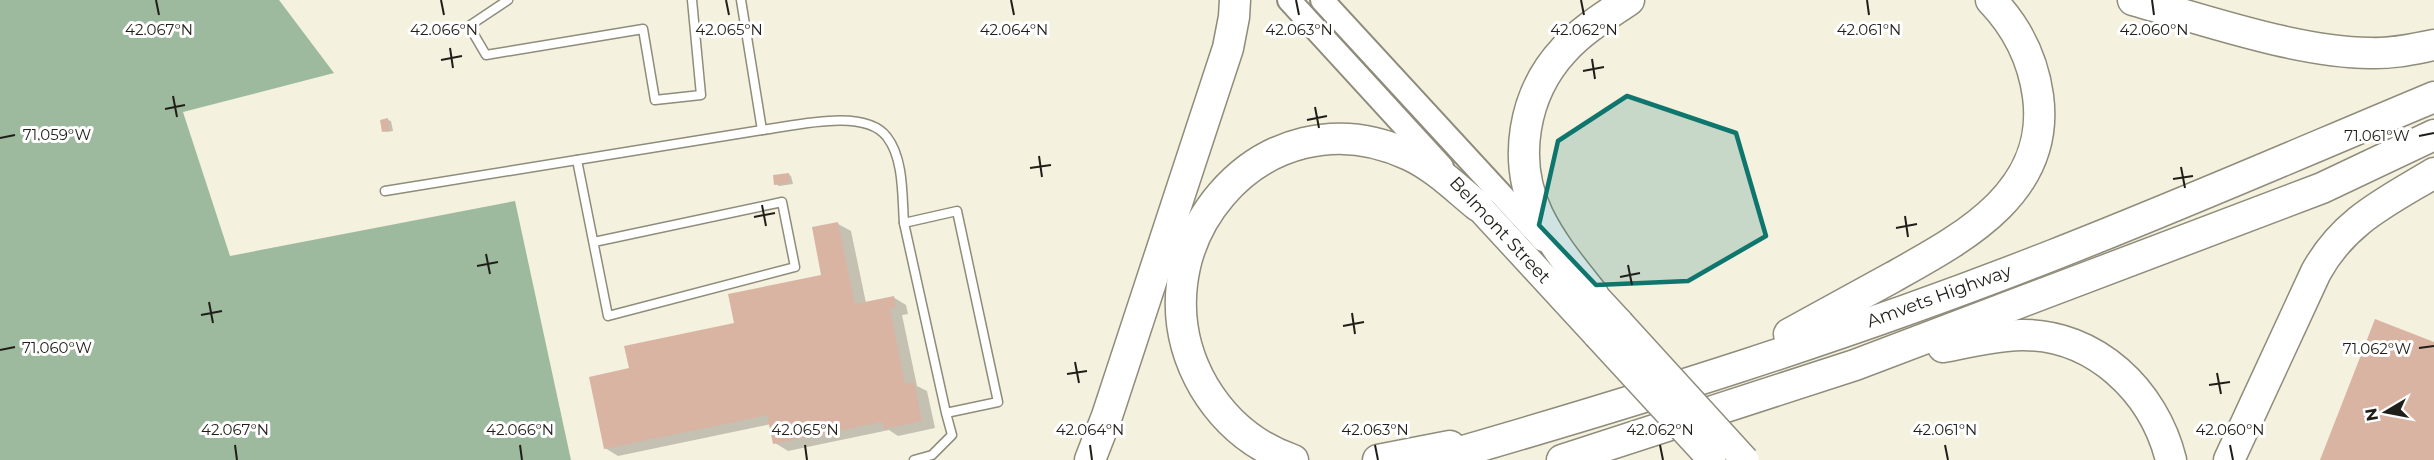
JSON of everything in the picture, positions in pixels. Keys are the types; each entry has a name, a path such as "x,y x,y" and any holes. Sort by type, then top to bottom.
{"highway":[{"path":"1090,460 1107,416 1228,48 1233,27 1235,0"},
{"path":"1593,294 1560,252 1531,199 1525,178 1526,129 1530,108 1554,62 1584,32 1629,0"},
{"path":"1722,372 1963,237 1980,225 2009,196 2020,180 2036,143 2039,103 2033,71 2021,39 2008,18 1991,0"},
{"path":"2133,0 2282,41 2323,48 2371,54 2434,45"},
{"name":"Amvets Highway","path":"1432,460 1722,372 1916,305 2053,255 2434,97"},
{"name":"Amvets Highway","path":"1563,460 1855,365 2322,188 2434,135"},
{"path":"1293,460 1262,446 1224,415 1199,378 1185,339 1180,297 1182,276 1189,250 1215,204 1231,184 1251,166 1273,153 1292,146 1334,138 1381,144 1411,155 1431,166 1478,206"},
{"path":"2229,460 2316,272 2330,250 2359,220 2434,173"},
{"name":"Belmont Street","path":"1478,206 1745,460"},
{"name":"Belmont Street","path":"1593,294 1608,329 1712,460"},
{"path":"1855,365 1991,338 2022,335 2051,338 2095,355 2115,368 2133,385 2148,404 2160,425 2171,460"},
{"path":"1593,460 1667,427"},
{"path":"1378,460 1536,430"}],"main road":[{"name":"Belmont Street","path":"1289,0 1478,206"},
{"name":"Belmont Street","path":"1322,0 1593,294"}],"lane":[{"path":"508,0 469,26 486,55 643,29 655,100 701,95 692,0"},
{"path":"741,0 762,130"},
{"path":"385,191 762,130 847,119 873,125 887,136 899,170 904,223 952,435 932,455 914,460"},
{"path":"577,160 608,316 795,267 782,202 594,242"},
{"path":"904,223 957,211 960,223 998,402 946,413"}],"highlighted area":[{"path":"1627,96 1736,133 1766,236 1688,281 1596,285 1539,225 1558,141"}],"green space":[{"path":"0,0 279,0 334,73 183,112 230,256 515,201 571,460 0,460"}],"building":[{"path":"388,118 390,130 382,132 380,120"},
{"path":"789,173 790,183 774,185 773,175"},
{"path":"838,222 855,304 894,296 896,307 890,308 905,384 914,382 922,421 884,429 882,422 773,444 767,415 604,449 589,377 629,368 624,346 734,323 728,294 821,275 812,227"},
{"path":"2375,319 2434,342 2434,460 2320,460"}]}
